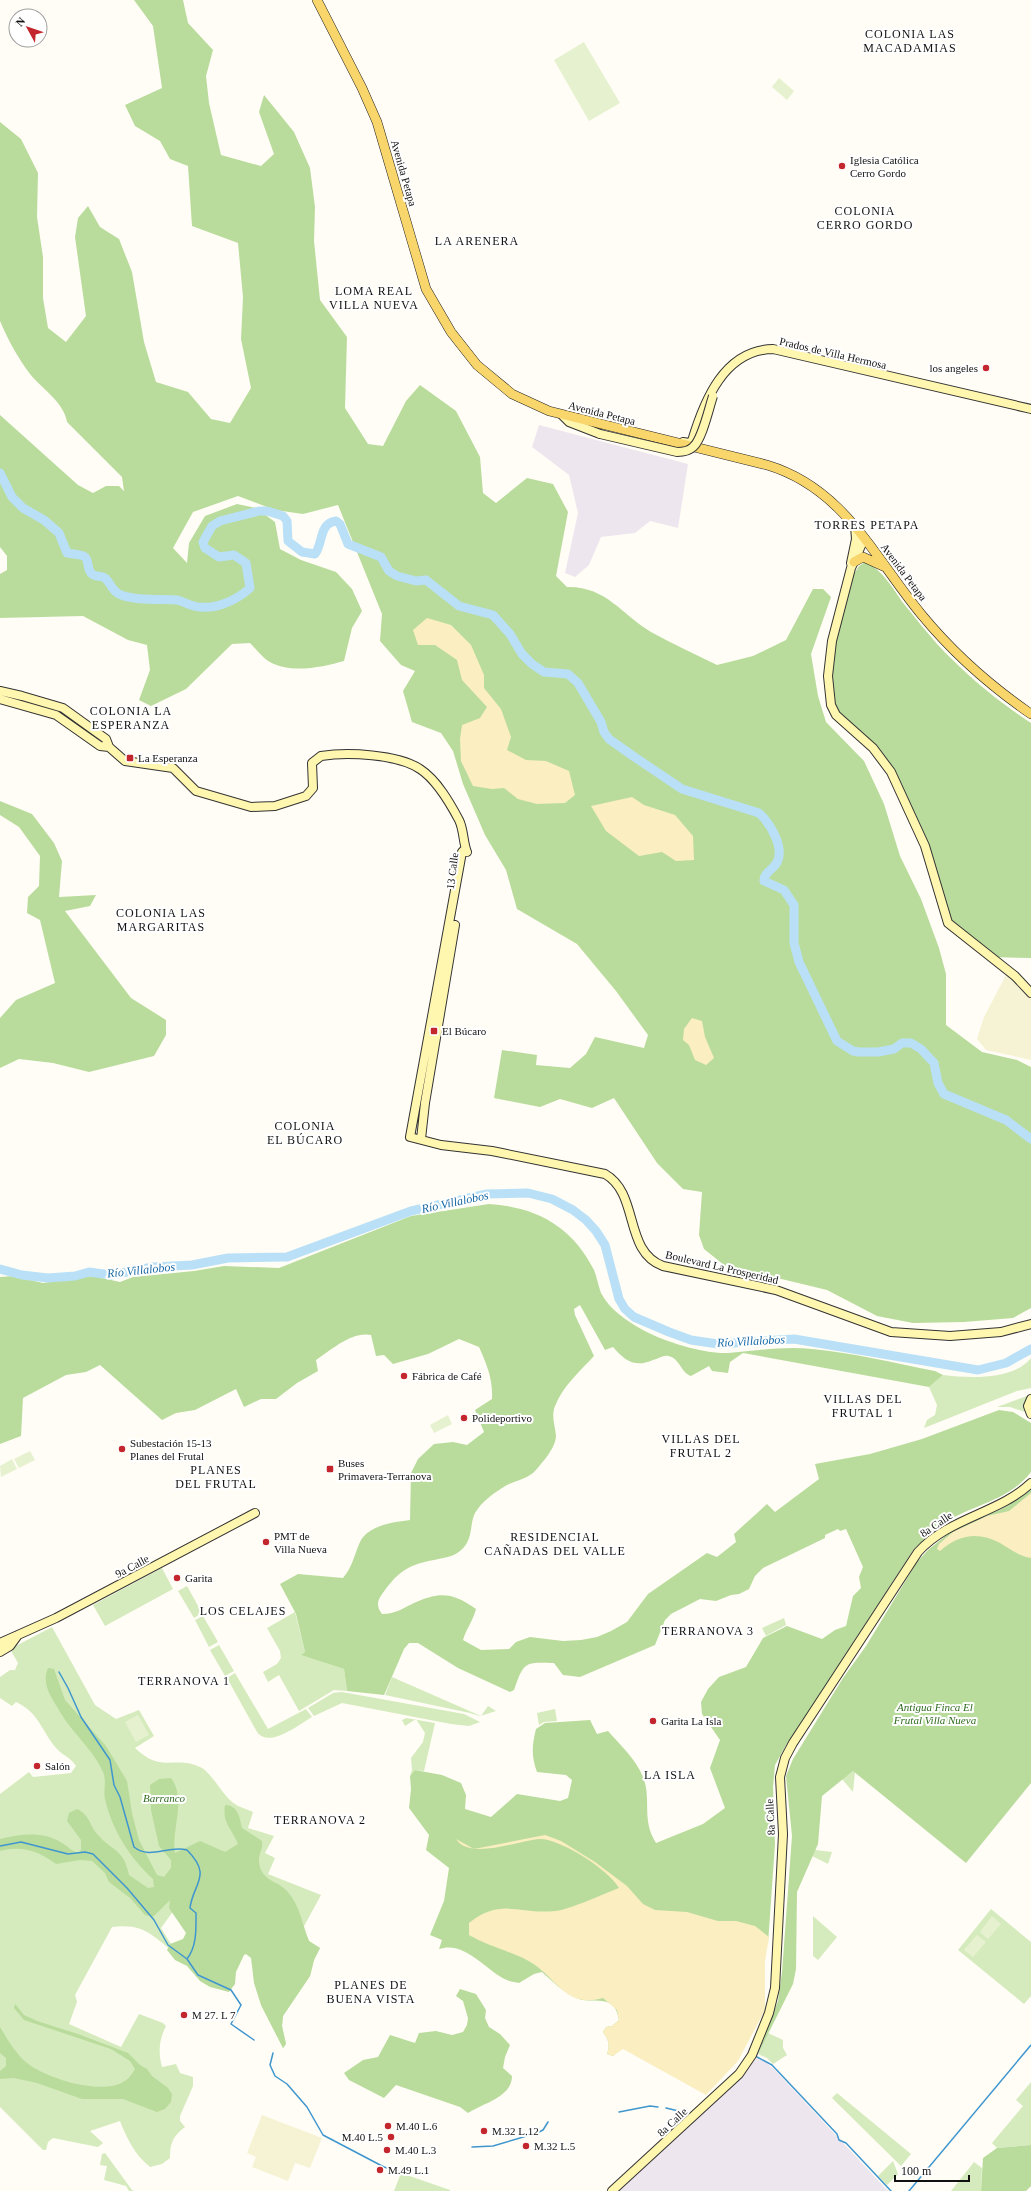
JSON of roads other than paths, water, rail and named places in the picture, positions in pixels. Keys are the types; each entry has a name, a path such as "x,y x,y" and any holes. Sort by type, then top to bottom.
{"main road":[{"name":"Avenida Petapa","path":"317,0 370,105 424,283 437,310 472,360 500,385 523,400 562,415 767,465 790,473 820,491 854,525 922,615 975,672 1031,714"},
{"name":"Prados de Villa Hermosa","path":"678,443 691,443 704,407 718,381 744,356 754,351 773,349 1031,409"},
{"path":"562,415 569,422 600,434 677,452 688,450 693,447 697,441 718,381"},
{"path":"853,565 851,558 856,537 854,525"},
{"path":"864,539 853,565 832,641 828,676 831,705 836,715 873,748 891,772 925,846 948,923 1015,976 1031,993"},
{"path":"853,565 863,558 886,568"},
{"path":"0,691 63,708 106,739 109,747 125,760 173,768 191,788 199,793 251,807 275,806 306,796 313,788 312,764 321,756 364,756 408,764 425,773 450,805 463,829 465,849"},
{"path":"0,699 56,715 100,746 109,747"},
{"name":"13 Calle","path":"410,1137 462,852 465,849"},
{"name":"13 Calle","path":"421,1139 465,867 467,853 465,849"},
{"name":"Boulevard La Prosperidad","path":"410,1137 441,1145 492,1151 606,1174 615,1181 623,1195 638,1240 644,1253 652,1260 663,1266 776,1290 816,1303 876,1328 896,1333 950,1336 994,1333 1021,1328 1031,1324"},
{"path":"1031,1399 1028,1406 1031,1414"},
{"name":"8a Calle","path":"612,2191 739,2074 750,2058 765,2023 774,1997 777,1970 783,1834 780,1777 790,1748 918,1552 931,1539 946,1528 1009,1499 1031,1483"},
{"name":"9a Calle","path":"0,1643 63,1614 255,1513"},
{"path":"0,1652 10,1646 18,1635"}],"waterway":[{"path":"0,473 12,497 23,508 44,520 59,533 67,553 85,557 89,569 93,575 105,578 114,591 125,596 139,599 177,600 201,607 224,604 238,597 250,588 246,563 234,555 219,557 205,548 203,542 212,526 220,521 259,511 267,511 283,516 287,521 288,541 302,552 315,554 318,550 324,530 327,526 336,521 340,524 348,544 381,557 389,571 397,576 416,581 426,580 459,606 493,615 510,634 522,654 532,664 544,672 568,674 578,683 601,722 604,732 609,739 682,789 759,813 768,823 778,844 779,858 776,864 766,874 764,881 784,890 794,905 794,943 799,962 837,1041 853,1051 859,1052 878,1052 894,1049 902,1043 911,1043 921,1049 934,1063 938,1083 944,1094 1006,1120 1031,1139"},
{"name":"Río Villalobos","path":"0,1269 22,1275 48,1278 75,1276 89,1272 111,1275 153,1267 192,1265 228,1258 287,1257 411,1211 487,1194 528,1193 552,1199 573,1210 586,1220 596,1231 605,1245 619,1299 625,1309 634,1317 691,1340 718,1344 794,1339 978,1370 1006,1363 1031,1349"},
{"path":"59,1672 81,1717 110,1760 114,1785 120,1797 134,1847 140,1851 146,1852 173,1849 187,1850 195,1859 199,1867 199,1879 190,1908 196,1913 195,1937 193,1949 187,1959"},
{"path":"0,1846 21,1842 68,1854 85,1852 93,1854 127,1888 154,1920 168,1945 187,1959 198,1975 231,1990 241,2005 231,2024 254,2040"},
{"path":"909,2191 1031,2045"},
{"path":"273,2053 270,2065 275,2076 287,2084 307,2107 323,2135 384,2167 400,2172"},
{"path":"757,2057 772,2065 837,2134 839,2140 846,2143 891,2191"},
{"path":"619,2112 650,2106 658,2107"},
{"path":"666,2108 687,2113"},
{"path":"472,2147 493,2146 537,2133 543,2130 548,2122"}],"place":[{"name":"Iglesia Católica Cerro Gordo","path":"842,166"},
{"name":"los angeles","path":"986,368"},
{"name":"La Esperanza","path":"130,758"},
{"name":"El Búcaro","path":"434,1031"},
{"name":"Fábrica de Café","path":"404,1376"},
{"name":"Polideportivo","path":"464,1418"},
{"name":"Subestación 15-13 Planes del Frutal","path":"122,1449"},
{"name":"Buses Primavera-Terranova","path":"330,1469"},
{"name":"PMT de Villa Nueva","path":"266,1542"},
{"name":"Garita","path":"177,1578"},
{"name":"Garita La Isla","path":"653,1721"},
{"name":"Salón","path":"37,1766"},
{"name":"M 27. L 7","path":"184,2015"},
{"name":"M.40 L.6","path":"388,2126"},
{"name":"M.32 L.12","path":"484,2131"},
{"name":"M.40 L.5","path":"391,2137"},
{"name":"M.32 L.5","path":"526,2146"},
{"name":"M.40 L.3","path":"387,2150"},
{"name":"M.49 L.1","path":"380,2170"}],"district":[{"name":"COLONIA LAS MACADAMIAS","path":"910,41"},
{"name":"COLONIA CERRO GORDO","path":"865,218"},
{"name":"LA ARENERA","path":"477,241"},
{"name":"LOMA REAL VILLA NUEVA","path":"374,298"},
{"name":"TORRES PETAPA","path":"867,525"},
{"name":"COLONIA LA ESPERANZA","path":"131,718"},
{"name":"COLONIA LAS MARGARITAS","path":"161,920"},
{"name":"COLONIA EL BÚCARO","path":"305,1133"},
{"name":"VILLAS DEL FRUTAL 1","path":"863,1406"},
{"name":"VILLAS DEL FRUTAL 2","path":"701,1446"},
{"name":"PLANES DEL FRUTAL","path":"216,1477"},
{"name":"RESIDENCIAL CAÑADAS DEL VALLE","path":"555,1544"},
{"name":"LOS CELAJES","path":"243,1611"},
{"name":"TERRANOVA 3","path":"708,1631"},
{"name":"TERRANOVA 1","path":"184,1681"},
{"name":"LA ISLA","path":"670,1775"},
{"name":"TERRANOVA 2","path":"320,1820"},
{"name":"PLANES DE BUENA VISTA","path":"371,1992"}],"park label":[{"name":"Antigua Finca El Frutal Villa Nueva","path":"935,1713"},
{"name":"Barranco","path":"164,1798"}]}
